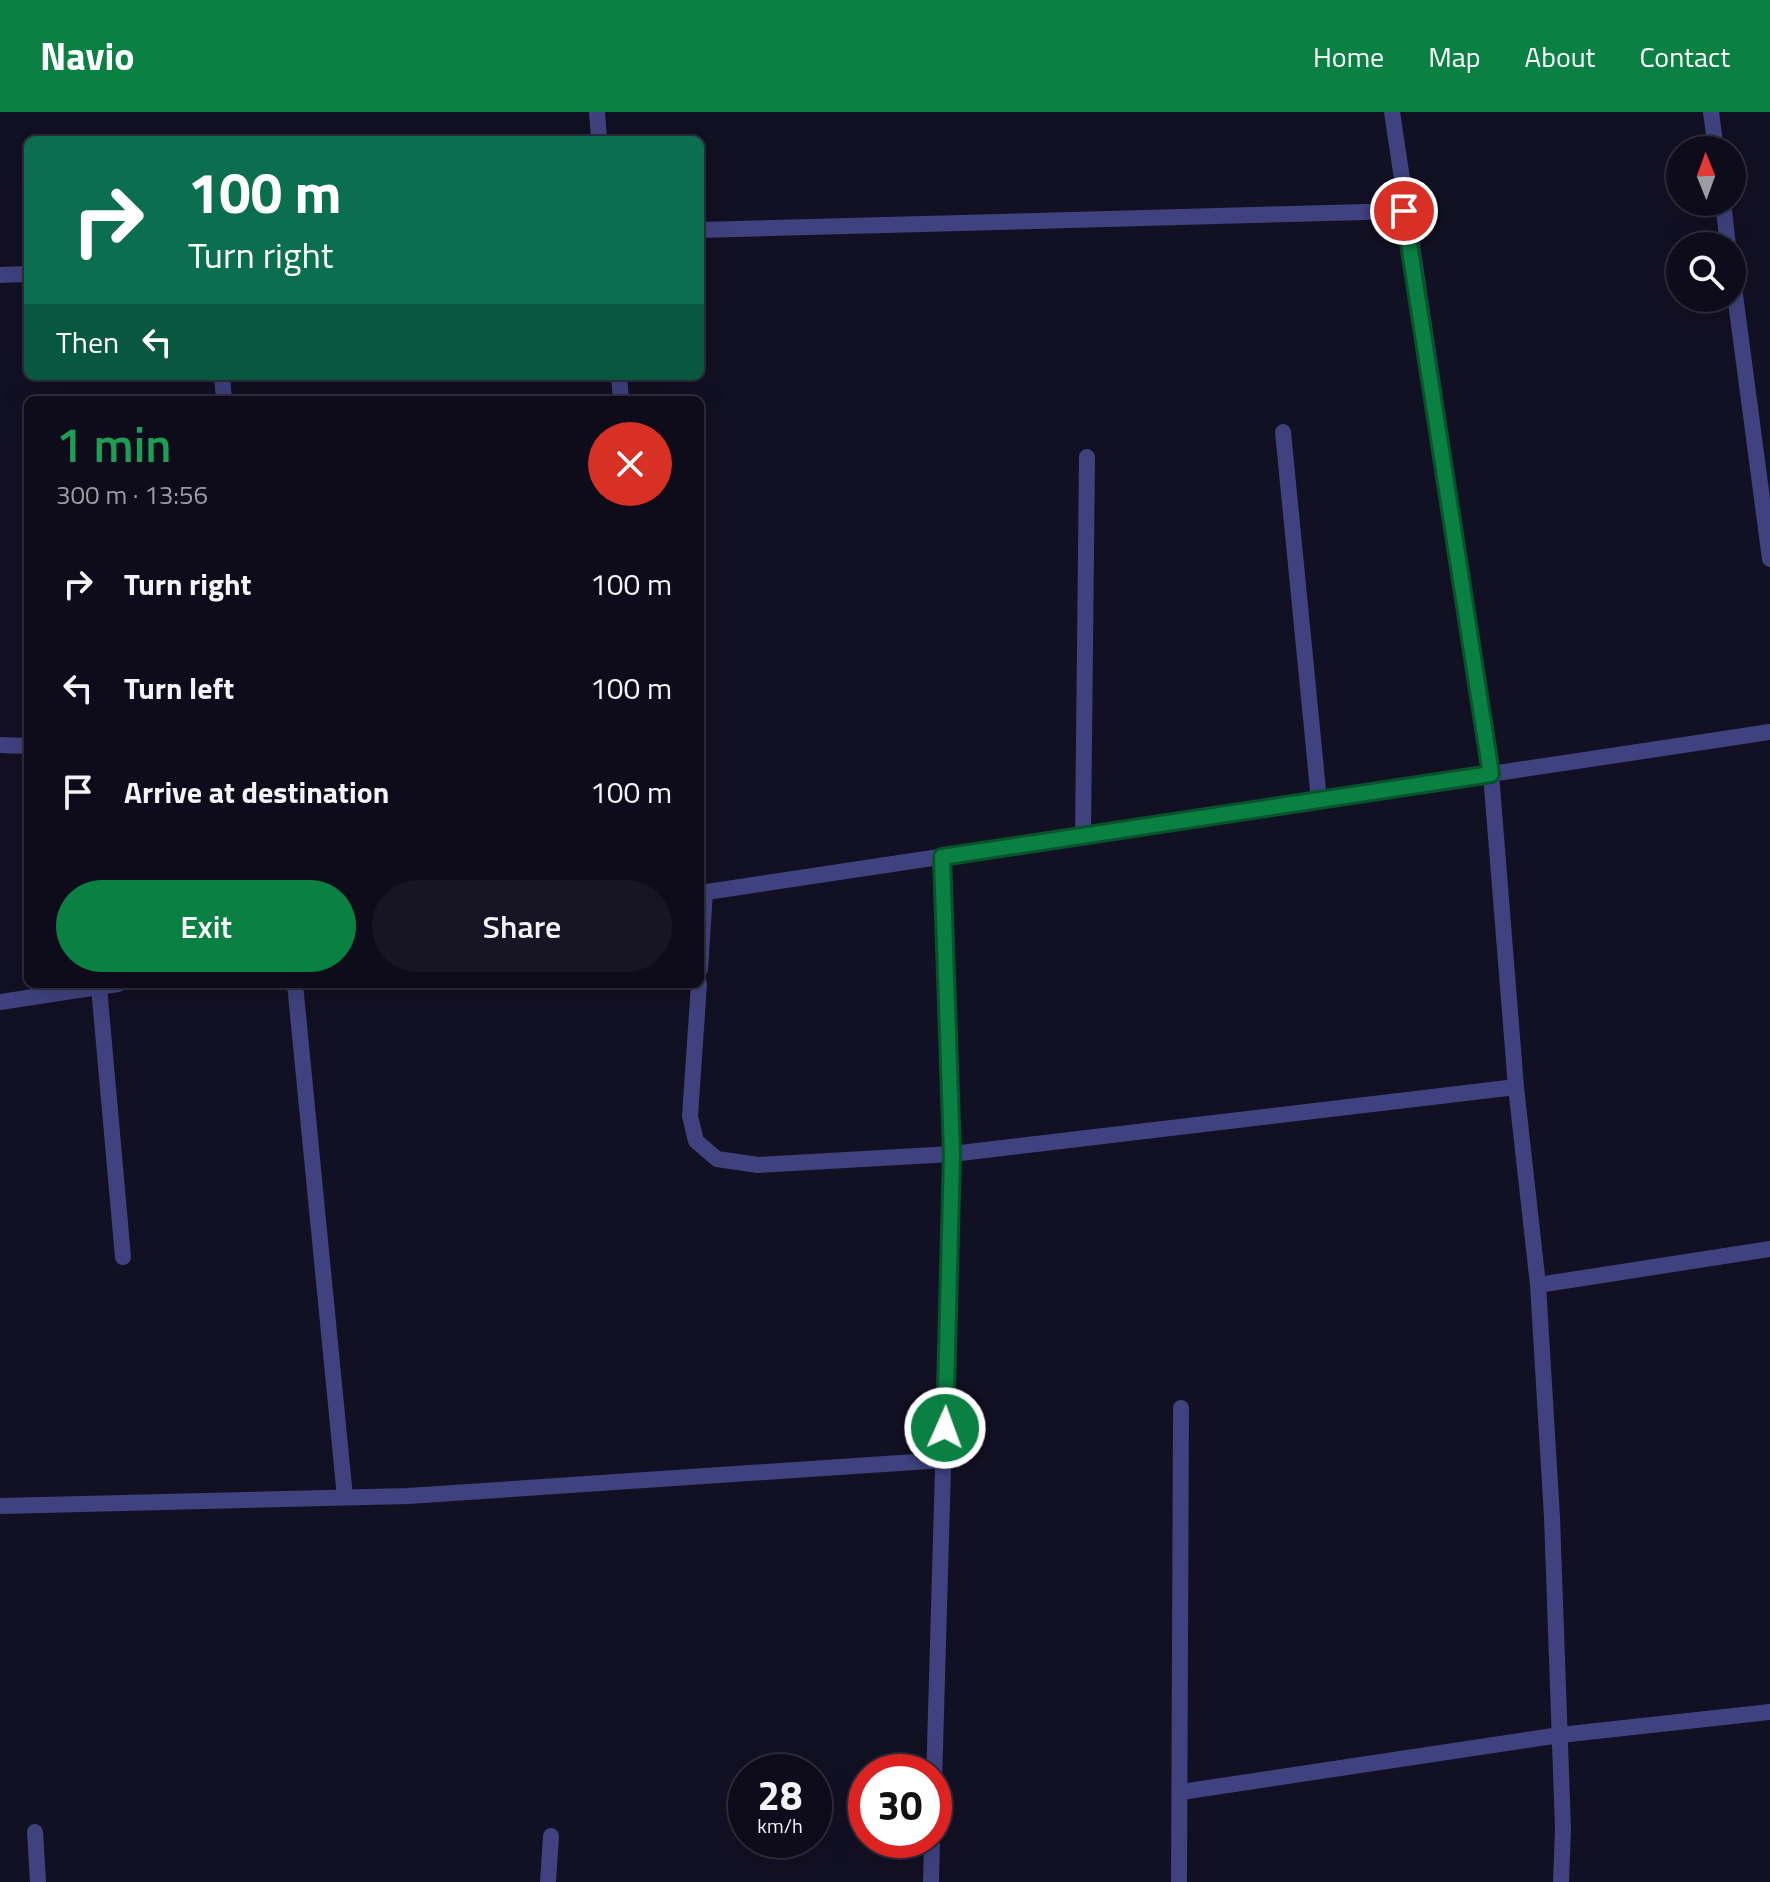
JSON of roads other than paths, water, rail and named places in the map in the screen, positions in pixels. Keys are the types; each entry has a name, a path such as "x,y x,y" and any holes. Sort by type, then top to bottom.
{"street":[{"path":"597,112 599,136"},
{"path":"1392,112 1404,211 1491,774 1516,1087 1538,1285 1552,1517 1560,1735 1561,1882"},
{"path":"1711,112 1714,136"},
{"path":"704,230 1404,211"},
{"path":"0,275 24,274"},
{"path":"1737,312 1770,559"},
{"path":"1283,432 1319,800"},
{"path":"1083,836 1087,457"},
{"path":"704,893 1770,732"},
{"path":"0,745 24,746"},
{"path":"935,1754 952,1154 942,857"},
{"path":"0,1002 92,988"},
{"path":"99,988 123,1257"},
{"path":"295,988 345,1497"},
{"path":"699,988 690,1116 696,1141 717,1159 758,1165 952,1154 1516,1087"},
{"path":"1538,1285 1770,1249"},
{"path":"1179,1882 1181,1408"},
{"path":"0,1506 345,1497 944,1460"},
{"path":"1181,1792 1560,1735 1770,1712"},
{"path":"35,1832 38,1882"},
{"path":"548,1882 551,1836"},
{"path":"931,1882 932,1858"}]}
